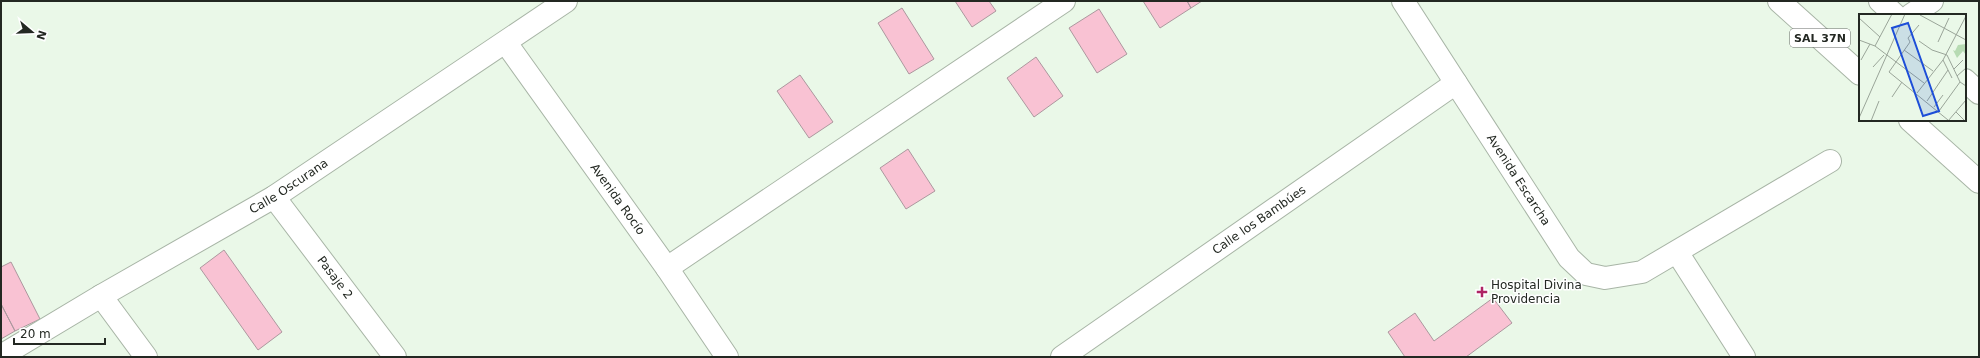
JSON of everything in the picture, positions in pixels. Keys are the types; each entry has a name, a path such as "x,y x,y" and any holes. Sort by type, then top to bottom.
{"main road":[{"name":"Calle Oscurana","path":"1,356 101,296 274,198 506,43 566,1"},
{"path":"667,268 1064,1"},
{"name":"Avenida Escarcha","path":"1403,1 1569,258 1586,274 1605,278 1642,272 1830,161"},
{"name":"SAL 37N","path":"1779,1 1859,73"},
{"path":"1880,1 1894,14"},
{"path":"1912,14 1932,1"},
{"name":"Avenida Rocío","path":"506,43 667,268 727,357"},
{"path":"1966,81 1979,93"},
{"name":"Calle los Bambúes","path":"1062,357 1456,83"},
{"path":"1911,121 1979,182"},
{"name":"Pasaje 2","path":"274,198 395,357"},
{"path":"1677,252 1744,357"},
{"path":"101,296 146,357"}],"building":[{"path":"955,1 989,1 996,11 972,27"},
{"path":"1143,1 1187,1 1191,8 1160,28"},
{"path":"1187,1 1202,1 1191,8"},
{"path":"902,8 934,59 909,74 878,23"},
{"path":"1099,9 1127,54 1097,73 1069,28"},
{"path":"1036,57 1063,96 1034,117 1007,78"},
{"path":"800,75 833,122 809,138 777,91"},
{"path":"908,149 935,191 906,209 880,168"},
{"path":"224,250 282,332 258,350 200,268"},
{"path":"11,262 40,319 15,331 1,304 1,267"},
{"path":"1493,298 1512,323 1466,357 1405,357 1388,332 1415,313 1434,341"},
{"path":"1,304 15,331 1,339"}],"place":[{"name":"Hospital Divina Providencia","path":"1482,292"}]}
